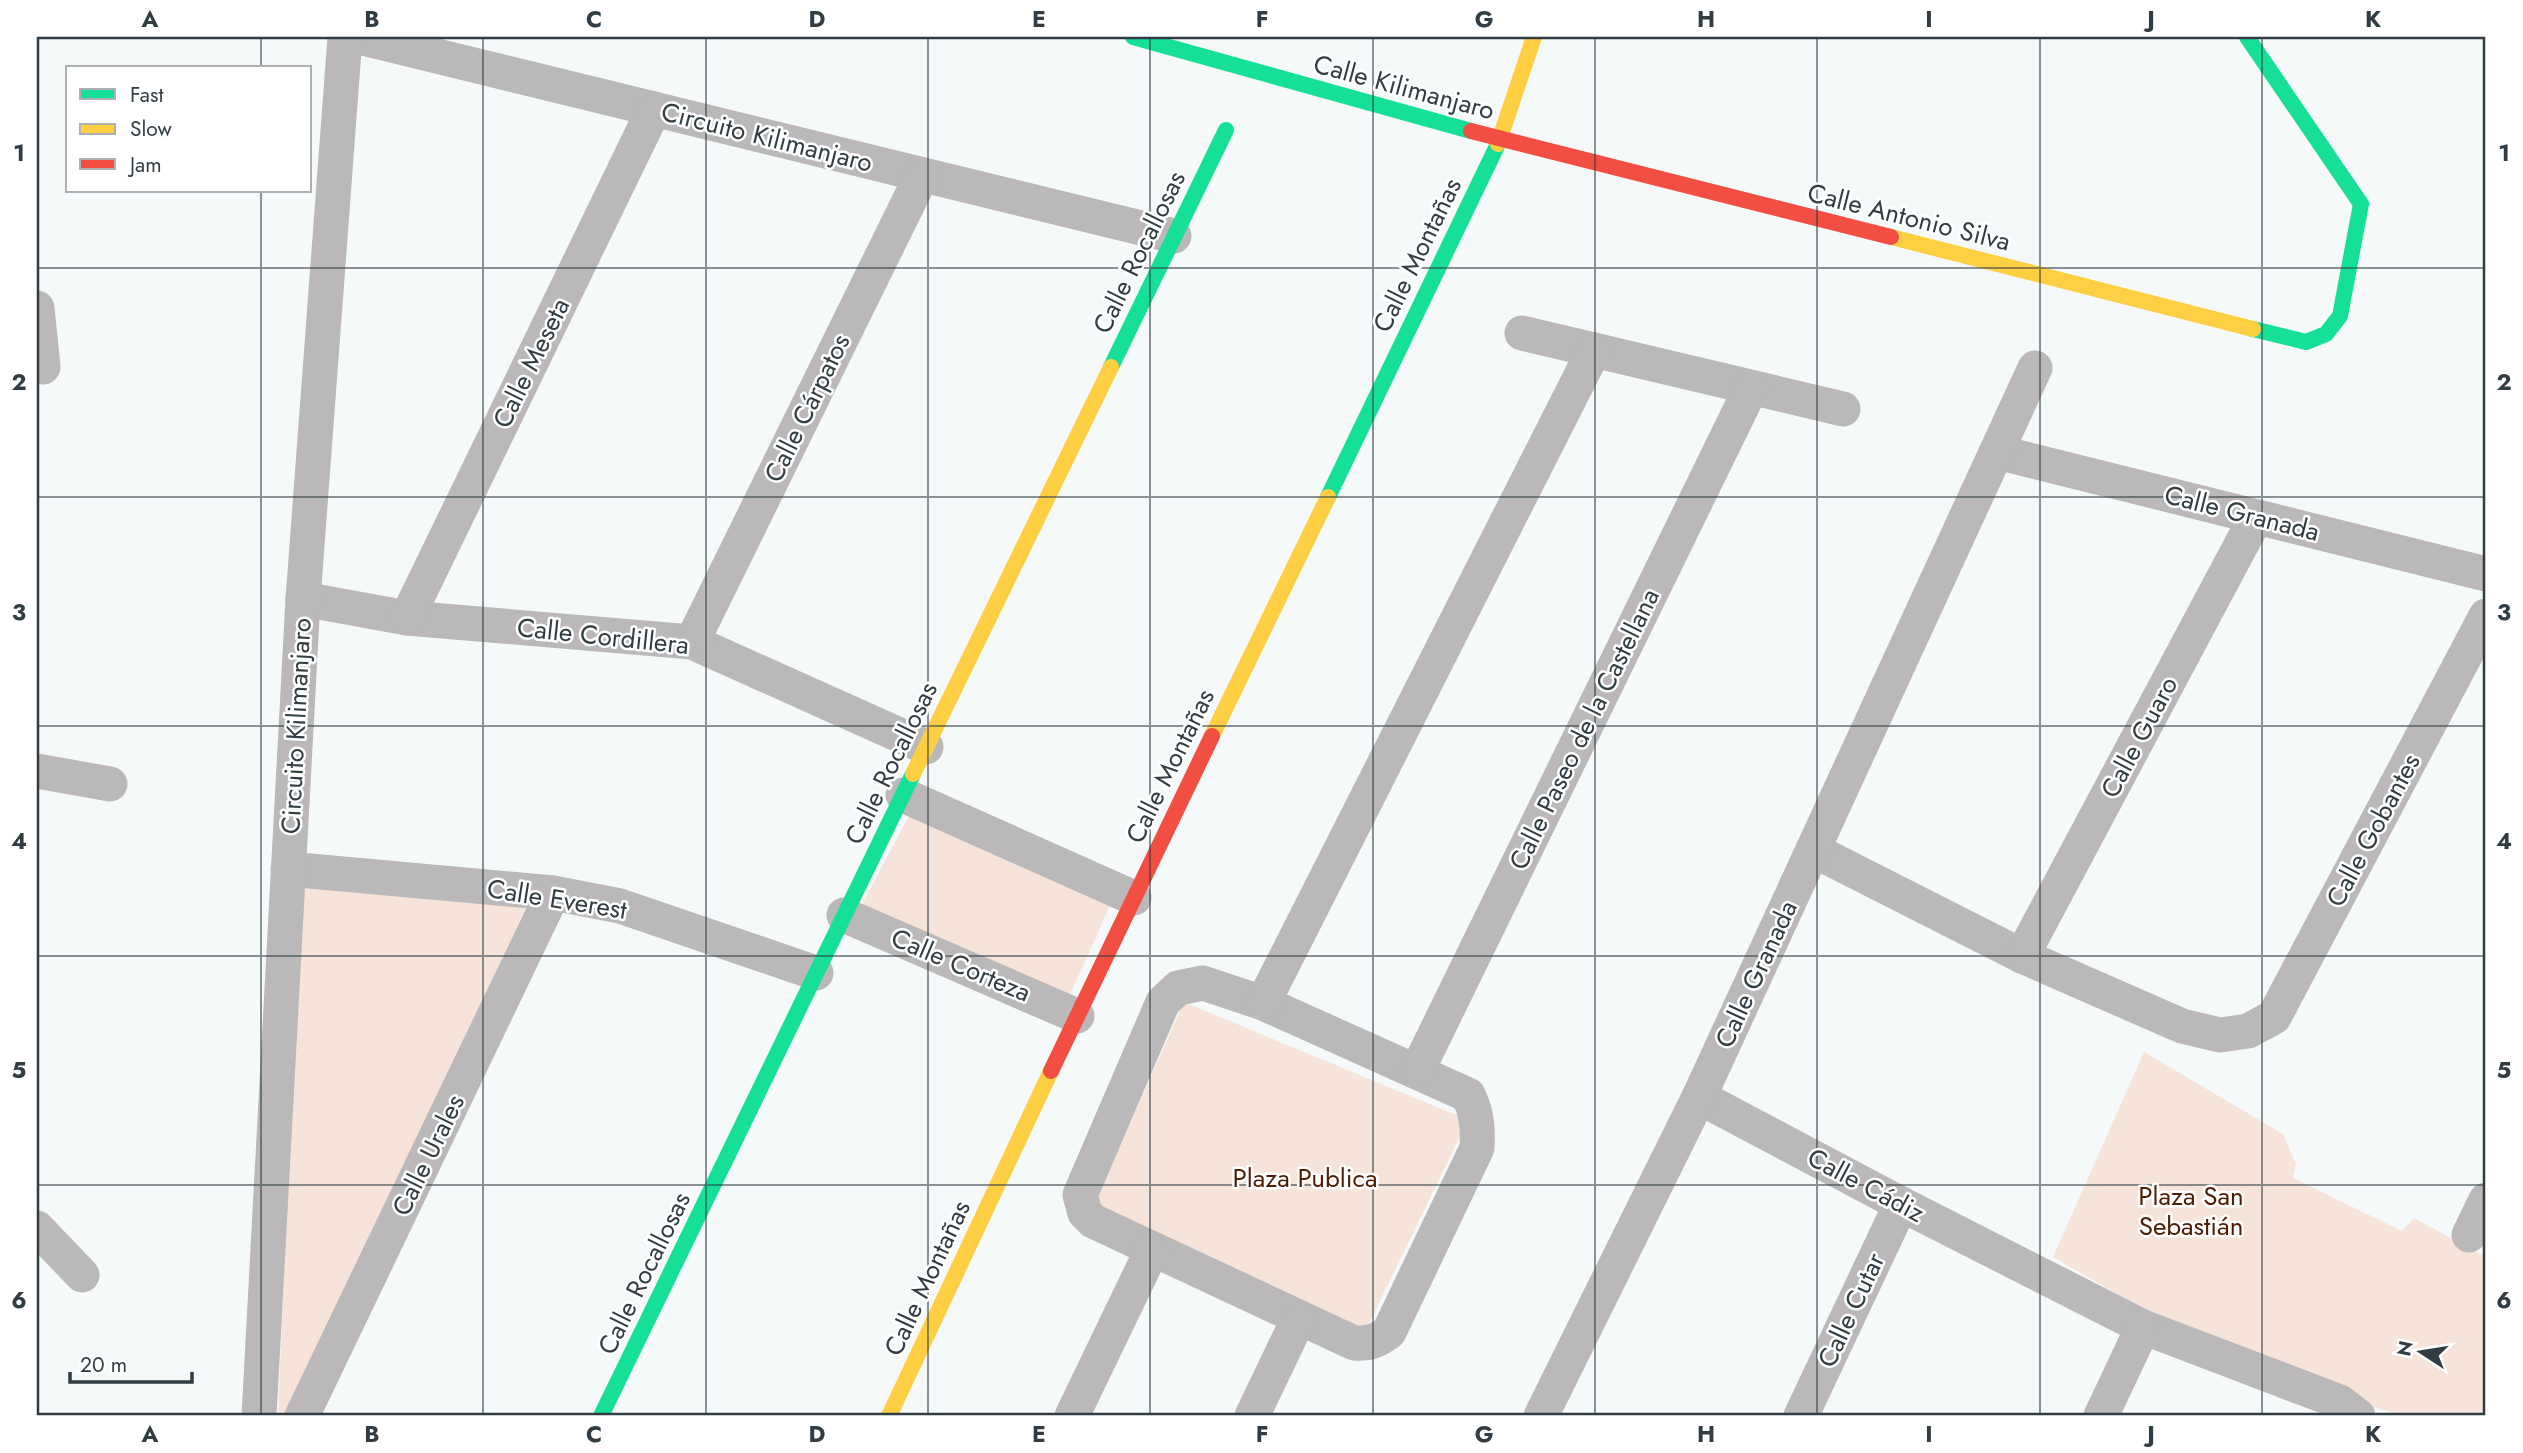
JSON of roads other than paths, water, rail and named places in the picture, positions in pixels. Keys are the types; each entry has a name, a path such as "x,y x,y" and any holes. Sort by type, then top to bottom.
{"street":[{"name":"Circuito Kilimanjaro","path":"259,1416 303,599 345,37"},
{"name":"Circuito Kilimanjaro","path":"359,37 1174,236"},
{"name":"Calle Kilimanjaro","path":"1133,37 1174,43 1501,139"},
{"name":"Calle Montañas","path":"889,1416 1077,1016 1501,139 1534,37"},
{"name":"Calle Antonio Silva","path":"1501,139 2306,342 2326,334 2340,316 2361,204 2247,37"},
{"name":"Calle Meseta","path":"407,618 654,109"},
{"name":"Calle Rocallosas","path":"601,1416 1226,130"},
{"name":"Calle Cárpatos","path":"692,642 922,175"},
{"path":"37,308 43,367"},
{"path":"1522,333 1843,409"},
{"path":"1263,1003 1594,350"},
{"name":"Calle Granada","path":"1699,1097 2035,368"},
{"name":"Calle Paseo de la Castellana","path":"1418,1071 1751,388"},
{"name":"Calle Granada","path":"1997,452 2486,574"},
{"name":"Calle Guaro","path":"2022,956 2256,517"},
{"name":"Calle Cordillera","path":"303,599 407,618 692,642 926,747"},
{"name":"Calle Gobantes","path":"2022,956 2182,1026 2220,1035 2248,1031 2274,1017 2486,617"},
{"path":"37,771 110,784"},
{"path":"903,795 1134,898"},
{"path":"1813,850 2022,956"},
{"name":"Calle Everest","path":"288,869 553,893 620,906 816,973"},
{"name":"Calle Urales","path":"302,1416 553,893"},
{"name":"Calle Corteza","path":"844,915 1077,1016"},
{"path":"1203,984 1263,1003 1418,1071 1468,1095 1477,1119 1476,1147 1389,1332 1378,1340 1366,1344 1354,1343 1152,1250 1093,1221 1084,1213 1080,1195 1163,1002 1178,988 1203,984"},
{"path":"1541,1416 1699,1097"},
{"name":"Calle Cádiz","path":"1699,1097 1900,1204 2143,1327 2340,1402 2358,1416"},
{"path":"2469,1235 2486,1200"},
{"name":"Calle Cutar","path":"1801,1416 1900,1204"},
{"path":"37,1228 82,1275"},
{"path":"1072,1416 1152,1250"},
{"path":"1252,1416 1298,1318"},
{"path":"2101,1416 2143,1327"}],"park label":[{"name":"Plaza Publica","path":"1305,1178"},
{"name":"Plaza San Sebastián","path":"2191,1211"}]}
